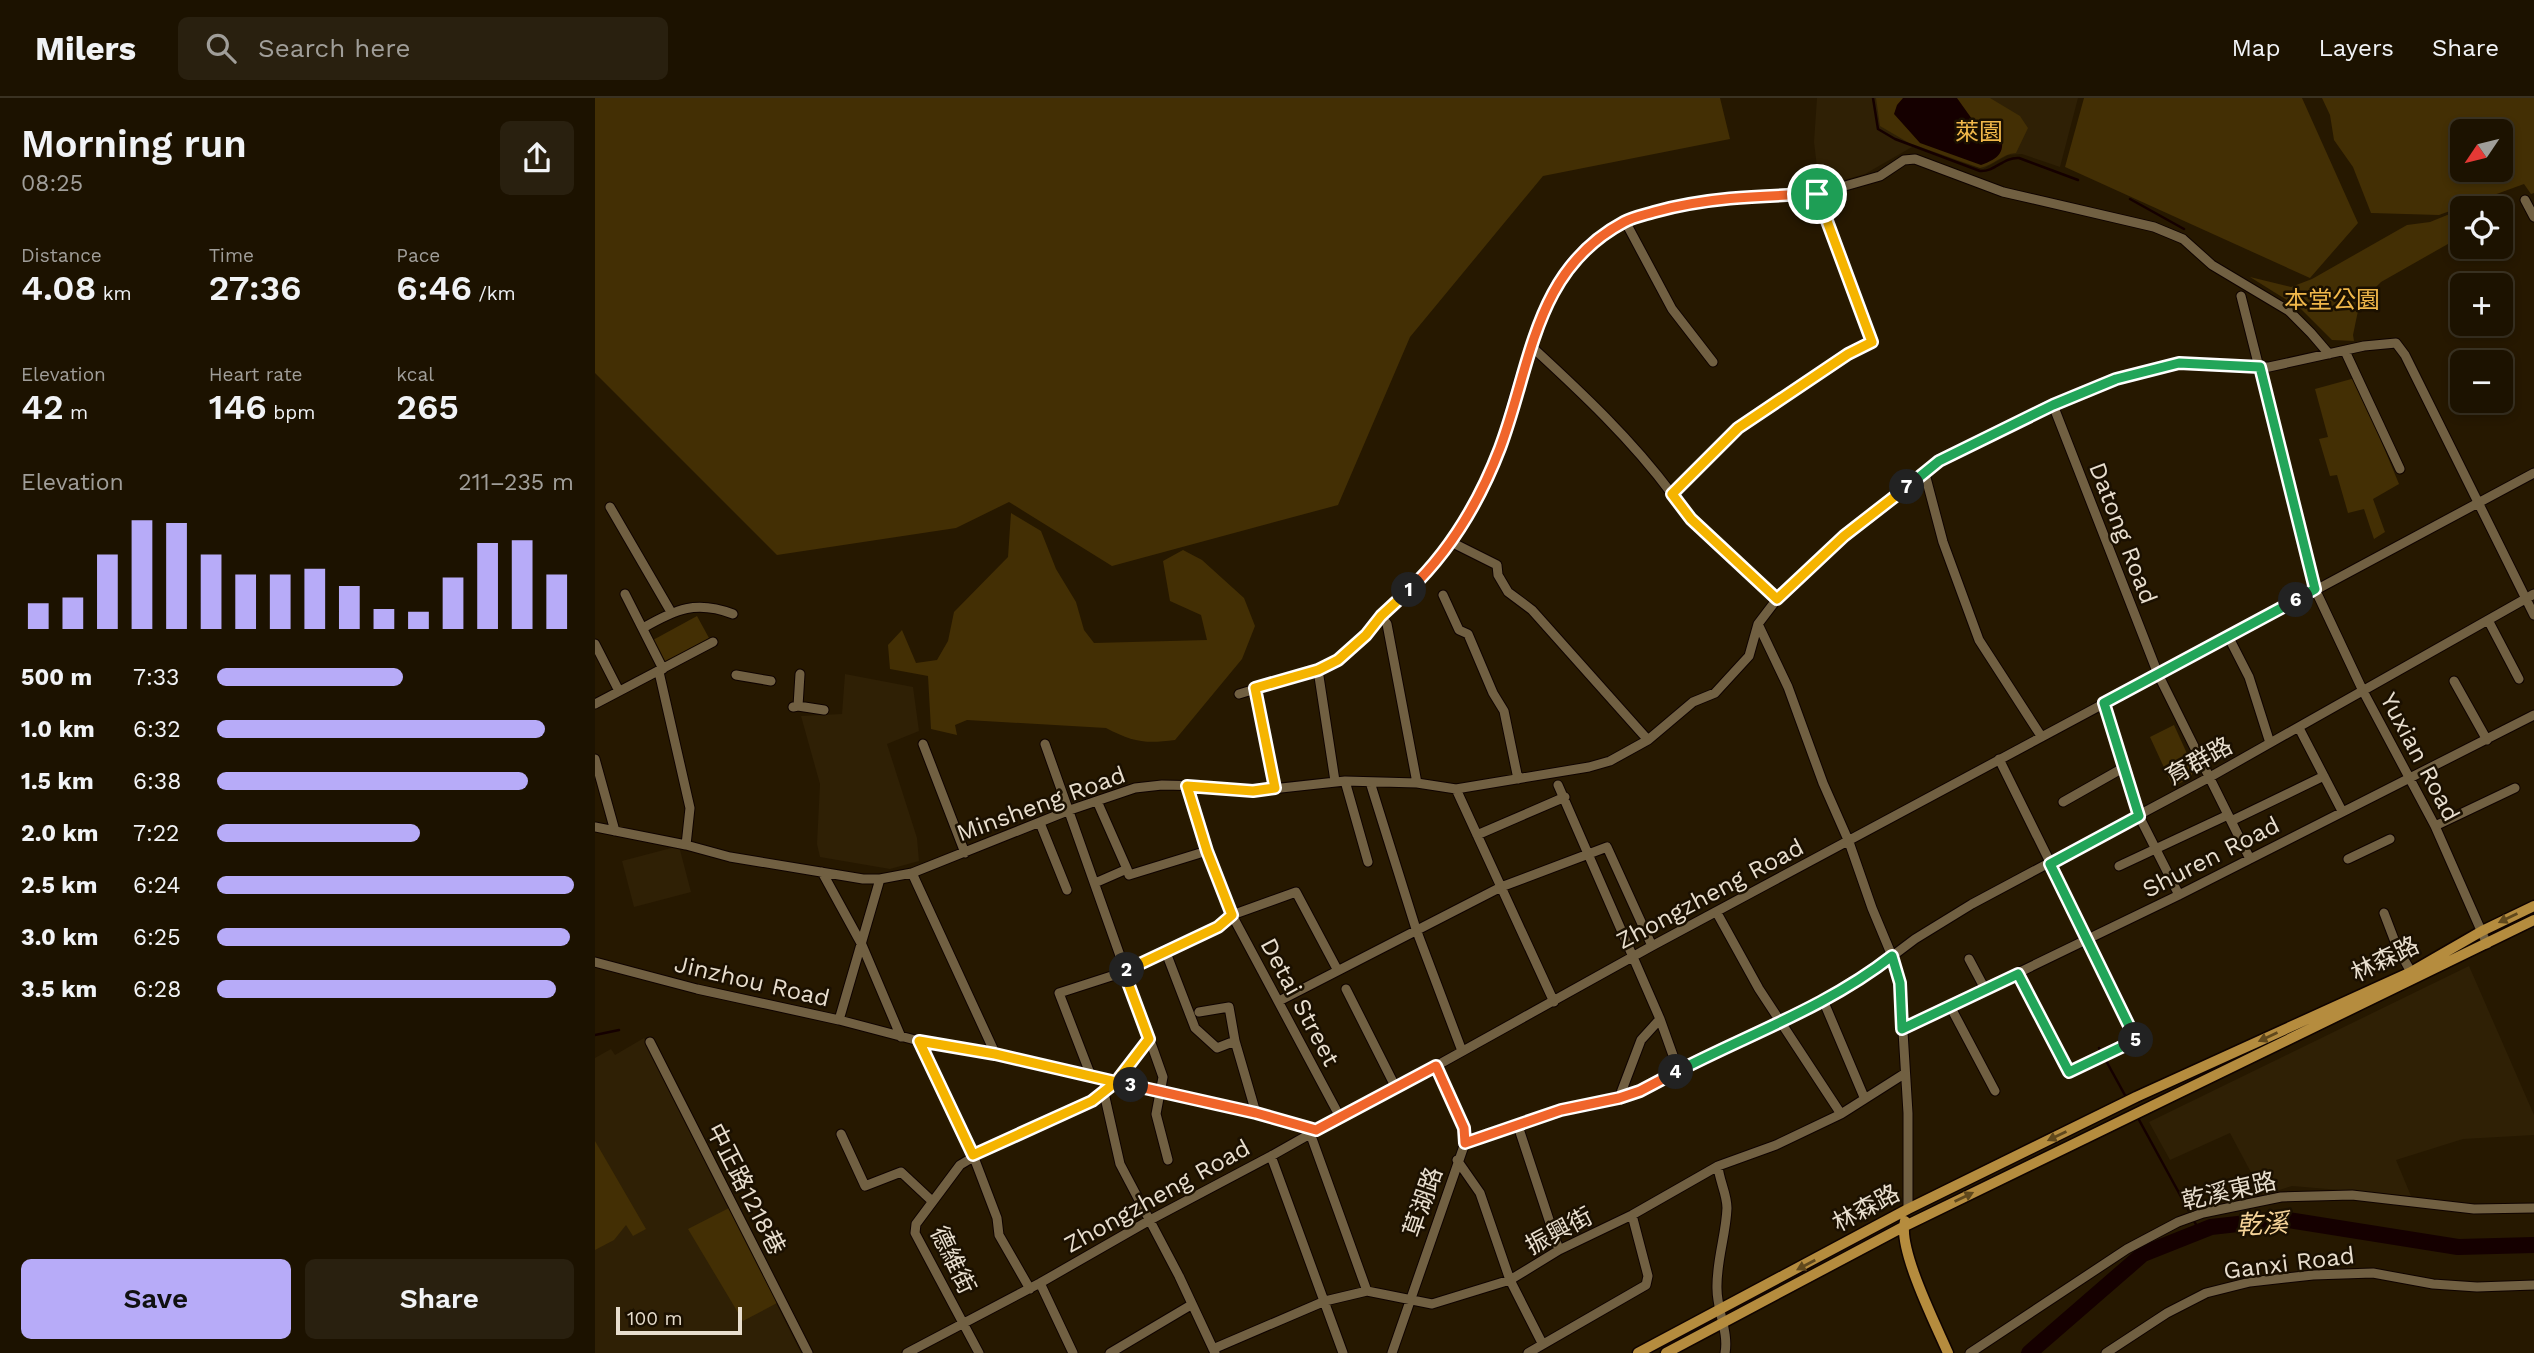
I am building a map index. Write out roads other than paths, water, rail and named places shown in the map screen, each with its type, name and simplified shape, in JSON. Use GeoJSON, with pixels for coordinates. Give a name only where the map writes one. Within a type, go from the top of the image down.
{"type":"FeatureCollection","features":[{"type":"Feature","properties":{"kind":"main road","name":"林森路"},"geometry":{"type":"LineString","coordinates":[[1673,1351],[1720,1318],[1909,1209],[2136,1097],[2411,972],[2482,931],[2534,906]]}},
{"type":"Feature","properties":{"kind":"main road","name":"林森路"},"geometry":{"type":"LineString","coordinates":[[1638,1353],[1720,1318],[2534,920]]}},
{"type":"Feature","properties":{"kind":"main road"},"geometry":{"type":"LineString","coordinates":[[1909,1209],[1903,1227],[1915,1276],[1948,1353]]}},
{"type":"Feature","properties":{"kind":"street"},"geometry":{"type":"LineString","coordinates":[[1239,694],[1318,670],[1338,660],[1430,570],[1480,493],[1499,449],[1521,374],[1555,286],[1570,264],[1590,244],[1625,221],[1703,200],[1817,194],[1880,176],[1904,160],[1915,159],[2003,192],[2162,229],[2183,239],[2212,265],[2289,311],[2329,354]]}},
{"type":"Feature","properties":{"kind":"street"},"geometry":{"type":"LineString","coordinates":[[1672,494],[1738,428],[1848,354],[1872,342],[1817,194]]}},
{"type":"Feature","properties":{"kind":"street"},"geometry":{"type":"LineString","coordinates":[[2525,200],[2534,217]]}},
{"type":"Feature","properties":{"kind":"street"},"geometry":{"type":"LineString","coordinates":[[1625,221],[1672,309],[1713,362]]}},
{"type":"Feature","properties":{"kind":"street","name":"Yuxian Road"},"geometry":{"type":"LineString","coordinates":[[2241,296],[2315,589],[2363,691],[2435,827],[2487,944]]}},
{"type":"Feature","properties":{"kind":"street","name":"Minsheng Road"},"geometry":{"type":"LineString","coordinates":[[595,827],[686,845],[730,857],[880,880],[912,873],[1070,810],[1135,788],[1162,785],[1253,791],[1340,781],[1417,783],[1456,789],[1589,767],[1609,761],[1649,740],[1693,702],[1715,693],[1749,656],[1758,624],[1777,599],[1844,536],[1939,461],[2053,405],[2116,379],[2179,363],[2260,367],[2396,344],[2405,355],[2478,503]]}},
{"type":"Feature","properties":{"kind":"street"},"geometry":{"type":"LineString","coordinates":[[1532,347],[1644,456],[1691,519],[1777,599]]}},
{"type":"Feature","properties":{"kind":"street"},"geometry":{"type":"LineString","coordinates":[[2346,351],[2400,469]]}},
{"type":"Feature","properties":{"kind":"street","name":"Datong Road"},"geometry":{"type":"LineString","coordinates":[[2053,405],[2158,674],[2250,859]]}},
{"type":"Feature","properties":{"kind":"street","name":"Zhongzheng Road"},"geometry":{"type":"LineString","coordinates":[[907,1353],[1030,1289],[1150,1220],[1554,1002],[1652,946],[2534,473]]}},
{"type":"Feature","properties":{"kind":"street"},"geometry":{"type":"LineString","coordinates":[[1925,474],[1943,542],[1979,640],[2041,736]]}},
{"type":"Feature","properties":{"kind":"street"},"geometry":{"type":"LineString","coordinates":[[2478,503],[2530,596],[2534,615]]}},
{"type":"Feature","properties":{"kind":"street"},"geometry":{"type":"LineString","coordinates":[[610,507],[671,612]]}},
{"type":"Feature","properties":{"kind":"street"},"geometry":{"type":"LineString","coordinates":[[1451,541],[1497,565],[1498,575],[1508,592],[1532,610],[1649,740]]}},
{"type":"Feature","properties":{"kind":"street"},"geometry":{"type":"LineString","coordinates":[[625,594],[661,670],[689,808],[686,845]]}},
{"type":"Feature","properties":{"kind":"street"},"geometry":{"type":"LineString","coordinates":[[1443,595],[1459,630],[1468,634],[1493,693],[1504,711],[1518,779]]}},
{"type":"Feature","properties":{"kind":"street","name":"育群路"},"geometry":{"type":"LineString","coordinates":[[1465,1143],[1561,1110],[1640,1091],[1781,1023],[1866,976],[1972,904],[2299,728],[2530,596]]}},
{"type":"Feature","properties":{"kind":"street"},"geometry":{"type":"LineString","coordinates":[[643,628],[671,612],[696,606],[715,607],[733,614]]}},
{"type":"Feature","properties":{"kind":"street"},"geometry":{"type":"LineString","coordinates":[[1381,616],[1387,624],[1417,783]]}},
{"type":"Feature","properties":{"kind":"street"},"geometry":{"type":"LineString","coordinates":[[2489,620],[2519,679]]}},
{"type":"Feature","properties":{"kind":"street"},"geometry":{"type":"LineString","coordinates":[[1758,624],[1789,687],[1900,983],[1908,1125],[1909,1209]]}},
{"type":"Feature","properties":{"kind":"street"},"geometry":{"type":"LineString","coordinates":[[2228,636],[2249,677],[2270,743]]}},
{"type":"Feature","properties":{"kind":"street"},"geometry":{"type":"LineString","coordinates":[[595,704],[713,642]]}},
{"type":"Feature","properties":{"kind":"street"},"geometry":{"type":"LineString","coordinates":[[595,645],[619,691]]}},
{"type":"Feature","properties":{"kind":"street"},"geometry":{"type":"LineString","coordinates":[[1318,670],[1340,781],[1368,862]]}},
{"type":"Feature","properties":{"kind":"street"},"geometry":{"type":"LineString","coordinates":[[800,674],[795,706],[824,710]]}},
{"type":"Feature","properties":{"kind":"street"},"geometry":{"type":"LineString","coordinates":[[736,675],[771,681]]}},
{"type":"Feature","properties":{"kind":"street"},"geometry":{"type":"LineString","coordinates":[[2454,681],[2487,740]]}},
{"type":"Feature","properties":{"kind":"street"},"geometry":{"type":"LineString","coordinates":[[1255,688],[1275,788]]}},
{"type":"Feature","properties":{"kind":"street"},"geometry":{"type":"LineString","coordinates":[[2104,703],[2139,816],[2179,895]]}},
{"type":"Feature","properties":{"kind":"street","name":"Shuren Road"},"geometry":{"type":"LineString","coordinates":[[1902,1029],[2179,895],[2534,715]]}},
{"type":"Feature","properties":{"kind":"street"},"geometry":{"type":"LineString","coordinates":[[2299,728],[2342,811]]}},
{"type":"Feature","properties":{"kind":"street"},"geometry":{"type":"LineString","coordinates":[[923,744],[965,853]]}},
{"type":"Feature","properties":{"kind":"street"},"geometry":{"type":"LineString","coordinates":[[1045,744],[1163,1077],[1156,1114],[1168,1160]]}},
{"type":"Feature","properties":{"kind":"street"},"geometry":{"type":"LineString","coordinates":[[595,759],[615,831]]}},
{"type":"Feature","properties":{"kind":"street"},"geometry":{"type":"LineString","coordinates":[[1999,759],[2137,1040],[2069,1072],[2018,974]]}},
{"type":"Feature","properties":{"kind":"street"},"geometry":{"type":"LineString","coordinates":[[2063,802],[2123,768]]}},
{"type":"Feature","properties":{"kind":"street"},"geometry":{"type":"LineString","coordinates":[[2119,866],[2324,776]]}},
{"type":"Feature","properties":{"kind":"street"},"geometry":{"type":"LineString","coordinates":[[1370,782],[1416,929],[1462,1051]]}},
{"type":"Feature","properties":{"kind":"street"},"geometry":{"type":"LineString","coordinates":[[1558,785],[1660,1019],[1675,1061],[1681,1069]]}},
{"type":"Feature","properties":{"kind":"street","name":"Detai Street"},"geometry":{"type":"LineString","coordinates":[[1187,786],[1207,851],[1232,915],[1340,1117]]}},
{"type":"Feature","properties":{"kind":"street"},"geometry":{"type":"LineString","coordinates":[[2435,827],[2515,788]]}},
{"type":"Feature","properties":{"kind":"street"},"geometry":{"type":"LineString","coordinates":[[1456,789],[1554,1002]]}},
{"type":"Feature","properties":{"kind":"street"},"geometry":{"type":"LineString","coordinates":[[1477,835],[1565,797]]}},
{"type":"Feature","properties":{"kind":"street"},"geometry":{"type":"LineString","coordinates":[[1097,801],[1129,875],[1207,851]]}},
{"type":"Feature","properties":{"kind":"street"},"geometry":{"type":"LineString","coordinates":[[1040,822],[1067,890]]}},
{"type":"Feature","properties":{"kind":"street"},"geometry":{"type":"LineString","coordinates":[[2348,859],[2390,839]]}},
{"type":"Feature","properties":{"kind":"street"},"geometry":{"type":"LineString","coordinates":[[1279,1001],[1501,887],[1607,847],[1652,946]]}},
{"type":"Feature","properties":{"kind":"street"},"geometry":{"type":"LineString","coordinates":[[1095,883],[1127,869]]}},
{"type":"Feature","properties":{"kind":"street"},"geometry":{"type":"LineString","coordinates":[[822,872],[862,945],[901,1037]]}},
{"type":"Feature","properties":{"kind":"street"},"geometry":{"type":"LineString","coordinates":[[912,873],[995,1054]]}},
{"type":"Feature","properties":{"kind":"street"},"geometry":{"type":"LineString","coordinates":[[839,1020],[880,880]]}},
{"type":"Feature","properties":{"kind":"street"},"geometry":{"type":"LineString","coordinates":[[1091,1076],[1059,993],[1124,972],[1165,950],[1218,927],[1232,915],[1296,891],[1337,969]]}},
{"type":"Feature","properties":{"kind":"street"},"geometry":{"type":"LineString","coordinates":[[1717,913],[1781,1023],[1841,1114]]}},
{"type":"Feature","properties":{"kind":"street"},"geometry":{"type":"LineString","coordinates":[[2384,913],[2397,947],[2411,972]]}},
{"type":"Feature","properties":{"kind":"street"},"geometry":{"type":"LineString","coordinates":[[1165,950],[1195,1028],[1217,1048],[1234,1041]]}},
{"type":"Feature","properties":{"kind":"street"},"geometry":{"type":"LineString","coordinates":[[1969,959],[1985,989]]}},
{"type":"Feature","properties":{"kind":"street","name":"Jinzhou Road"},"geometry":{"type":"LineString","coordinates":[[595,962],[901,1037],[995,1054],[1256,1113],[1313,1132]]}},
{"type":"Feature","properties":{"kind":"street"},"geometry":{"type":"LineString","coordinates":[[1346,989],[1395,1086]]}},
{"type":"Feature","properties":{"kind":"street"},"geometry":{"type":"LineString","coordinates":[[1823,1000],[1864,1097]]}},
{"type":"Feature","properties":{"kind":"street"},"geometry":{"type":"LineString","coordinates":[[1950,1006],[1995,1091]]}},
{"type":"Feature","properties":{"kind":"street"},"geometry":{"type":"LineString","coordinates":[[1199,1012],[1229,1007],[1234,1041],[1256,1113]]}},
{"type":"Feature","properties":{"kind":"street"},"geometry":{"type":"LineString","coordinates":[[1619,1098],[1641,1040],[1660,1019]]}},
{"type":"Feature","properties":{"kind":"street","name":"德維街"},"geometry":{"type":"LineString","coordinates":[[963,1324],[915,1233],[916,1224],[960,1165],[973,1155],[1081,1108],[1104,1093],[1116,1082],[1149,1039]]}},
{"type":"Feature","properties":{"kind":"street"},"geometry":{"type":"LineString","coordinates":[[919,1041],[973,1155],[997,1218],[999,1235],[1030,1289]]}},
{"type":"Feature","properties":{"kind":"street","name":"中正路1218巷"},"geometry":{"type":"LineString","coordinates":[[650,1042],[808,1353]]}},
{"type":"Feature","properties":{"kind":"street","name":"草湖路"},"geometry":{"type":"LineString","coordinates":[[1392,1353],[1465,1143],[1464,1128],[1436,1066]]}},
{"type":"Feature","properties":{"kind":"street","name":"振興街"},"geometry":{"type":"LineString","coordinates":[[1214,1351],[1325,1301],[1367,1291],[1432,1304],[1510,1280],[1559,1250],[1632,1215],[1718,1166],[1776,1145],[1841,1114],[1904,1074]]}},
{"type":"Feature","properties":{"kind":"street"},"geometry":{"type":"LineString","coordinates":[[1104,1093],[1120,1164],[1214,1351]]}},
{"type":"Feature","properties":{"kind":"street"},"geometry":{"type":"LineString","coordinates":[[1518,1126],[1559,1250]]}},
{"type":"Feature","properties":{"kind":"street"},"geometry":{"type":"LineString","coordinates":[[1313,1132],[1367,1291]]}},
{"type":"Feature","properties":{"kind":"street"},"geometry":{"type":"LineString","coordinates":[[841,1134],[865,1186],[901,1171],[932,1201]]}},
{"type":"Feature","properties":{"kind":"street"},"geometry":{"type":"LineString","coordinates":[[1271,1156],[1343,1353]]}},
{"type":"Feature","properties":{"kind":"street"},"geometry":{"type":"LineString","coordinates":[[1457,1160],[1480,1193],[1510,1280],[1542,1343]]}},
{"type":"Feature","properties":{"kind":"street"},"geometry":{"type":"LineString","coordinates":[[1718,1166],[1727,1206],[1717,1286],[1720,1318],[1726,1342],[1725,1353]]}},
{"type":"Feature","properties":{"kind":"street","name":"乾溪東路"},"geometry":{"type":"LineString","coordinates":[[1970,1353],[2127,1249],[2178,1222],[2203,1213],[2281,1197],[2353,1195],[2474,1209],[2534,1208]]}},
{"type":"Feature","properties":{"kind":"street"},"geometry":{"type":"LineString","coordinates":[[1529,1353],[1542,1343],[1646,1285],[1648,1276],[1632,1215]]}},
{"type":"Feature","properties":{"kind":"street","name":"Ganxi Road"},"geometry":{"type":"LineString","coordinates":[[2106,1353],[2167,1313],[2206,1293],[2250,1282],[2313,1275],[2373,1273],[2433,1284],[2477,1287],[2534,1285]]}},
{"type":"Feature","properties":{"kind":"street"},"geometry":{"type":"LineString","coordinates":[[1040,1283],[1073,1353]]}},
{"type":"Feature","properties":{"kind":"street"},"geometry":{"type":"LineString","coordinates":[[1110,1353],[1191,1305]]}},
{"type":"Feature","properties":{"kind":"street"},"geometry":{"type":"LineString","coordinates":[[963,1324],[979,1353]]}},
{"type":"Feature","properties":{"kind":"waterway"},"geometry":{"type":"LineString","coordinates":[[1873,98],[1878,129],[1895,139],[1980,171],[2019,158],[2078,180]]}},
{"type":"Feature","properties":{"kind":"waterway"},"geometry":{"type":"LineString","coordinates":[[2130,199],[2184,229]]}},
{"type":"Feature","properties":{"kind":"waterway"},"geometry":{"type":"LineString","coordinates":[[595,1035],[619,1030]]}},
{"type":"Feature","properties":{"kind":"waterway"},"geometry":{"type":"LineString","coordinates":[[2099,1048],[2126,1097]]}},
{"type":"Feature","properties":{"kind":"waterway"},"geometry":{"type":"LineString","coordinates":[[2138,1118],[2190,1213]]}},
{"type":"Feature","properties":{"kind":"waterway"},"geometry":{"type":"LineString","coordinates":[[2193,1219],[2200,1232]]}},
{"type":"Feature","properties":{"kind":"waterway","name":"乾溪"},"geometry":{"type":"LineString","coordinates":[[2029,1353],[2143,1254],[2211,1227],[2282,1219],[2458,1247],[2534,1245]]}},
{"type":"Feature","properties":{"kind":"park label","name":"萊園"},"geometry":{"type":"Point","coordinates":[1979,132]}},
{"type":"Feature","properties":{"kind":"park label","name":"本堂公園"},"geometry":{"type":"Point","coordinates":[2332,300]}}]}
